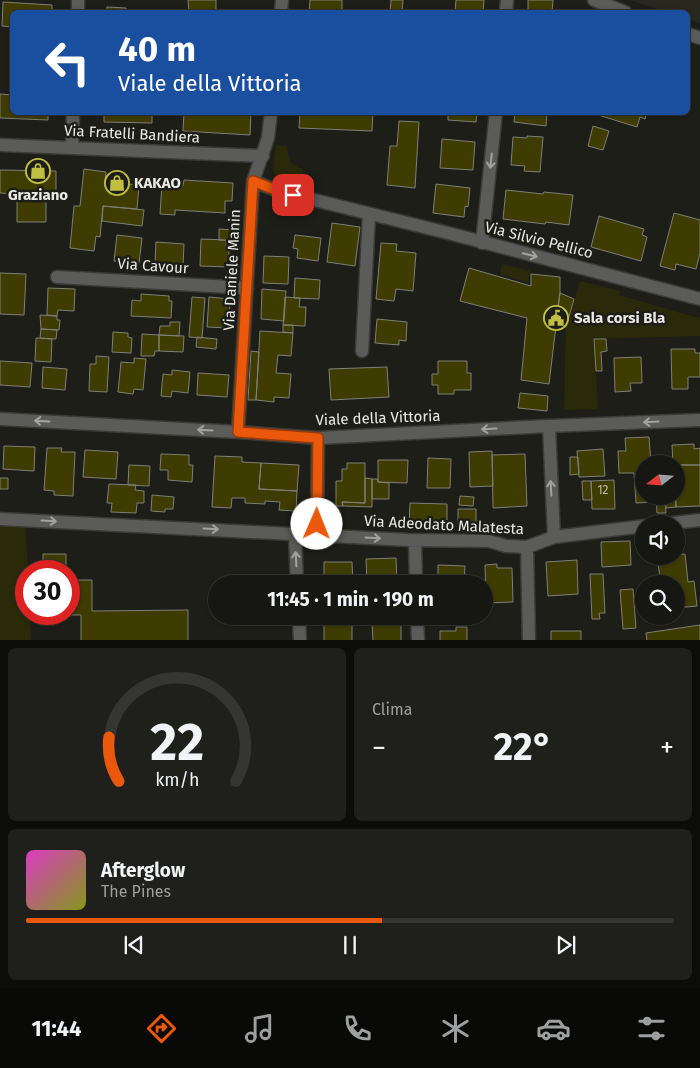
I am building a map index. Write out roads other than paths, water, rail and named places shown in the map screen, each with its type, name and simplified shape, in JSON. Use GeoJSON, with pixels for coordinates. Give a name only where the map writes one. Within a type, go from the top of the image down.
{"type":"FeatureCollection","features":[{"type":"Feature","properties":{"kind":"street"},"geometry":{"type":"LineString","coordinates":[[594,0],[620,10]]}},
{"type":"Feature","properties":{"kind":"street"},"geometry":{"type":"LineString","coordinates":[[72,147],[73,115]]}},
{"type":"Feature","properties":{"kind":"street","name":"Via Daniele Manin"},"geometry":{"type":"LineString","coordinates":[[238,432],[253,181],[268,138],[271,115]]}},
{"type":"Feature","properties":{"kind":"street"},"geometry":{"type":"LineString","coordinates":[[482,243],[496,115]]}},
{"type":"Feature","properties":{"kind":"street","name":"Via Fratelli Bandiera"},"geometry":{"type":"LineString","coordinates":[[0,145],[262,156]]}},
{"type":"Feature","properties":{"kind":"street","name":"Via Silvio Pellico"},"geometry":{"type":"LineString","coordinates":[[253,181],[278,191],[700,299]]}},
{"type":"Feature","properties":{"kind":"street"},"geometry":{"type":"LineString","coordinates":[[362,351],[369,214]]}},
{"type":"Feature","properties":{"kind":"street","name":"Via Cavour"},"geometry":{"type":"LineString","coordinates":[[57,276],[247,288]]}},
{"type":"Feature","properties":{"kind":"street","name":"Viale della Vittoria"},"geometry":{"type":"LineString","coordinates":[[0,419],[318,438],[700,420]]}},
{"type":"Feature","properties":{"kind":"street"},"geometry":{"type":"LineString","coordinates":[[549,426],[554,537]]}},
{"type":"Feature","properties":{"kind":"street"},"geometry":{"type":"LineString","coordinates":[[317,535],[318,438]]}},
{"type":"Feature","properties":{"kind":"street","name":"Via Adeodato Malatesta"},"geometry":{"type":"LineString","coordinates":[[0,519],[415,540],[489,541],[506,546],[526,547],[554,537],[635,527]]}},
{"type":"Feature","properties":{"kind":"street"},"geometry":{"type":"LineString","coordinates":[[685,522],[700,520]]}},
{"type":"Feature","properties":{"kind":"street"},"geometry":{"type":"LineString","coordinates":[[295,534],[297,575]]}},
{"type":"Feature","properties":{"kind":"street"},"geometry":{"type":"LineString","coordinates":[[415,540],[416,575]]}},
{"type":"Feature","properties":{"kind":"street"},"geometry":{"type":"LineString","coordinates":[[526,547],[529,640]]}},
{"type":"Feature","properties":{"kind":"street"},"geometry":{"type":"LineString","coordinates":[[299,625],[300,640]]}},
{"type":"Feature","properties":{"kind":"street"},"geometry":{"type":"LineString","coordinates":[[417,625],[418,640]]}},
{"type":"Feature","properties":{"kind":"place","name":"Graziano"},"geometry":{"type":"Point","coordinates":[38,171]}},
{"type":"Feature","properties":{"kind":"place","name":"KAKAO"},"geometry":{"type":"Point","coordinates":[117,183]}},
{"type":"Feature","properties":{"kind":"place","name":"Sala corsi Bla"},"geometry":{"type":"Point","coordinates":[556,318]}}]}
